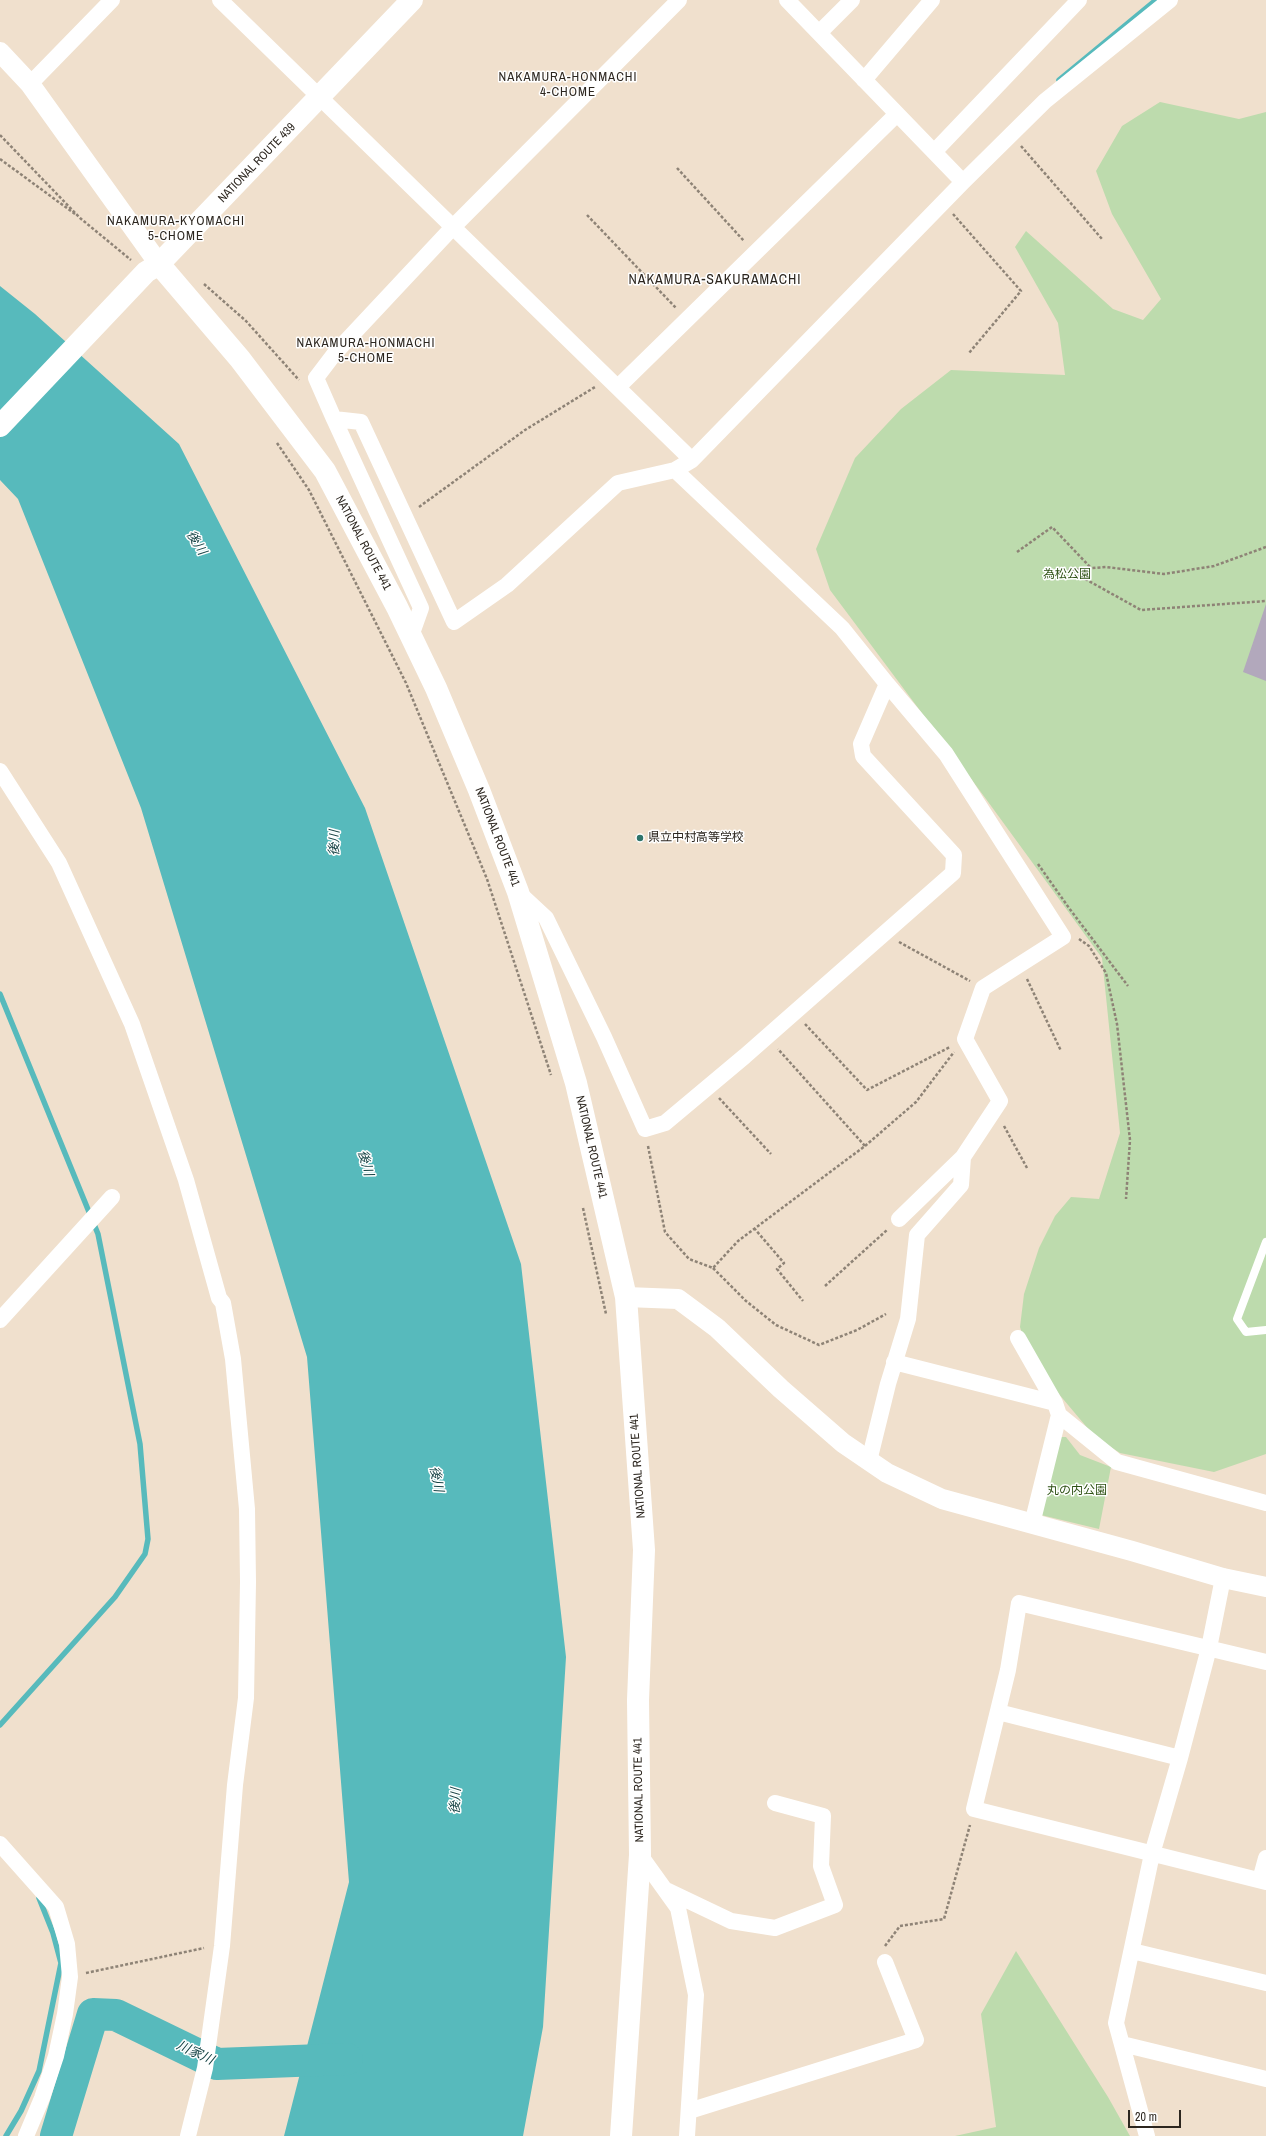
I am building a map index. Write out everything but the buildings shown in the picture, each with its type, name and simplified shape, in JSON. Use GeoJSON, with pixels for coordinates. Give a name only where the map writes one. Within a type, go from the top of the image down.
{"type":"FeatureCollection","features":[{"type":"Feature","properties":{"kind":"highway","name":"NATIONAL ROUTE 439"},"geometry":{"type":"LineString","coordinates":[[0,426],[152,268],[321,97],[412,0]]}},
{"type":"Feature","properties":{"kind":"highway","name":"NATIONAL ROUTE 441"},"geometry":{"type":"LineString","coordinates":[[152,268],[240,359],[325,472],[411,636],[436,688],[476,782],[518,892],[576,1083],[626,1296],[644,1550],[638,1700],[640,1856],[621,2136]]}},
{"type":"Feature","properties":{"kind":"street"},"geometry":{"type":"LineString","coordinates":[[30,84],[112,0]]}},
{"type":"Feature","properties":{"kind":"street"},"geometry":{"type":"LineString","coordinates":[[220,0],[692,460]]}},
{"type":"Feature","properties":{"kind":"street"},"geometry":{"type":"LineString","coordinates":[[411,636],[421,608],[316,378],[335,353],[454,227],[679,0]]}},
{"type":"Feature","properties":{"kind":"street"},"geometry":{"type":"LineString","coordinates":[[787,0],[963,182]]}},
{"type":"Feature","properties":{"kind":"street"},"geometry":{"type":"LineString","coordinates":[[819,33],[852,0]]}},
{"type":"Feature","properties":{"kind":"street"},"geometry":{"type":"LineString","coordinates":[[864,80],[932,0]]}},
{"type":"Feature","properties":{"kind":"street"},"geometry":{"type":"LineString","coordinates":[[934,152],[1078,0]]}},
{"type":"Feature","properties":{"kind":"street"},"geometry":{"type":"LineString","coordinates":[[334,419],[362,422],[454,622],[507,585],[618,483],[675,470],[692,460],[943,202],[1045,101],[1170,0]]}},
{"type":"Feature","properties":{"kind":"street"},"geometry":{"type":"LineString","coordinates":[[0,52],[30,84],[152,268]]}},
{"type":"Feature","properties":{"kind":"street"},"geometry":{"type":"LineString","coordinates":[[613,383],[687,320],[897,114]]}},
{"type":"Feature","properties":{"kind":"street"},"geometry":{"type":"LineString","coordinates":[[675,470],[842,628],[946,754],[1063,937],[982,988],[965,1039],[1000,1101],[963,1157],[899,1219]]}},
{"type":"Feature","properties":{"kind":"street"},"geometry":{"type":"LineString","coordinates":[[518,892],[546,918],[604,1037],[645,1129],[664,1122],[767,1037],[954,873],[954,855],[863,756],[861,744],[887,684]]}},
{"type":"Feature","properties":{"kind":"street"},"geometry":{"type":"LineString","coordinates":[[0,771],[59,863],[132,1024],[186,1180],[219,1298],[223,1303],[233,1359],[247,1509],[248,1582],[246,1698],[235,1785],[222,1946],[205,2068],[188,2136]]}},
{"type":"Feature","properties":{"kind":"street"},"geometry":{"type":"LineString","coordinates":[[869,1460],[894,1362],[908,1319],[917,1235],[961,1185],[963,1157]]}},
{"type":"Feature","properties":{"kind":"street"},"geometry":{"type":"LineString","coordinates":[[0,1320],[112,1197]]}},
{"type":"Feature","properties":{"kind":"street"},"geometry":{"type":"LineString","coordinates":[[626,1296],[678,1299],[717,1328],[781,1389],[843,1443],[887,1473],[942,1499],[1223,1578],[1266,1587]]}},
{"type":"Feature","properties":{"kind":"street"},"geometry":{"type":"LineString","coordinates":[[1018,1338],[1057,1409],[1117,1462],[1266,1503]]}},
{"type":"Feature","properties":{"kind":"street"},"geometry":{"type":"LineString","coordinates":[[894,1362],[1057,1409]]}},
{"type":"Feature","properties":{"kind":"street"},"geometry":{"type":"LineString","coordinates":[[1032,1524],[1057,1409]]}},
{"type":"Feature","properties":{"kind":"street"},"geometry":{"type":"LineString","coordinates":[[1147,2136],[1116,2023],[1152,1854],[1180,1758],[1209,1648],[1223,1578]]}},
{"type":"Feature","properties":{"kind":"street"},"geometry":{"type":"LineString","coordinates":[[1266,1662],[1019,1603],[1008,1670],[974,1809],[1263,1881],[1266,1858]]}},
{"type":"Feature","properties":{"kind":"street"},"geometry":{"type":"LineString","coordinates":[[998,1712],[1180,1758]]}},
{"type":"Feature","properties":{"kind":"street"},"geometry":{"type":"LineString","coordinates":[[666,1890],[731,1921],[775,1928],[835,1905],[821,1866],[824,1816],[775,1803]]}},
{"type":"Feature","properties":{"kind":"street"},"geometry":{"type":"LineString","coordinates":[[0,1844],[56,1907],[67,1944],[70,1977],[65,2014],[56,2056],[42,2098],[26,2136]]}},
{"type":"Feature","properties":{"kind":"street"},"geometry":{"type":"LineString","coordinates":[[640,1856],[678,1908],[696,1995],[687,2136]]}},
{"type":"Feature","properties":{"kind":"street"},"geometry":{"type":"LineString","coordinates":[[1132,1951],[1266,1983]]}},
{"type":"Feature","properties":{"kind":"street"},"geometry":{"type":"LineString","coordinates":[[689,2111],[916,2040],[885,1962]]}},
{"type":"Feature","properties":{"kind":"street"},"geometry":{"type":"LineString","coordinates":[[1122,2044],[1266,2079]]}},
{"type":"Feature","properties":{"kind":"lane"},"geometry":{"type":"LineString","coordinates":[[1266,1242],[1237,1319],[1246,1332],[1266,1330]]}},
{"type":"Feature","properties":{"kind":"path"},"geometry":{"type":"LineString","coordinates":[[1011,134],[1102,240]]}},
{"type":"Feature","properties":{"kind":"path"},"geometry":{"type":"LineString","coordinates":[[0,135],[80,218]]}},
{"type":"Feature","properties":{"kind":"path"},"geometry":{"type":"LineString","coordinates":[[0,159],[80,218],[152,268]]}},
{"type":"Feature","properties":{"kind":"path"},"geometry":{"type":"LineString","coordinates":[[677,168],[755,253]]}},
{"type":"Feature","properties":{"kind":"path"},"geometry":{"type":"LineString","coordinates":[[943,202],[1021,291],[969,353]]}},
{"type":"Feature","properties":{"kind":"path"},"geometry":{"type":"LineString","coordinates":[[588,215],[687,320]]}},
{"type":"Feature","properties":{"kind":"path"},"geometry":{"type":"LineString","coordinates":[[199,280],[246,321],[302,384],[316,378]]}},
{"type":"Feature","properties":{"kind":"path"},"geometry":{"type":"LineString","coordinates":[[405,516],[524,430],[613,383]]}},
{"type":"Feature","properties":{"kind":"path"},"geometry":{"type":"LineString","coordinates":[[274,439],[309,490],[406,683],[487,879],[552,1076]]}},
{"type":"Feature","properties":{"kind":"path"},"geometry":{"type":"LineString","coordinates":[[1017,552],[1052,527],[1091,569]]}},
{"type":"Feature","properties":{"kind":"path"},"geometry":{"type":"LineString","coordinates":[[1266,547],[1214,566],[1164,574],[1106,567],[1069,570],[1141,610],[1266,600]]}},
{"type":"Feature","properties":{"kind":"path"},"geometry":{"type":"LineString","coordinates":[[885,934],[982,988]]}},
{"type":"Feature","properties":{"kind":"path"},"geometry":{"type":"LineString","coordinates":[[1063,937],[1076,938],[1089,946],[1106,973],[1117,1024],[1130,1140],[1126,1199]]}},
{"type":"Feature","properties":{"kind":"path"},"geometry":{"type":"LineString","coordinates":[[1020,964],[1061,1050]]}},
{"type":"Feature","properties":{"kind":"path"},"geometry":{"type":"LineString","coordinates":[[794,1013],[867,1090],[965,1039]]}},
{"type":"Feature","properties":{"kind":"path"},"geometry":{"type":"LineString","coordinates":[[767,1037],[865,1146]]}},
{"type":"Feature","properties":{"kind":"path"},"geometry":{"type":"LineString","coordinates":[[712,1268],[738,1241],[865,1146],[916,1102],[965,1039]]}},
{"type":"Feature","properties":{"kind":"path"},"geometry":{"type":"LineString","coordinates":[[708,1086],[771,1154]]}},
{"type":"Feature","properties":{"kind":"path"},"geometry":{"type":"LineString","coordinates":[[995,1109],[1027,1168]]}},
{"type":"Feature","properties":{"kind":"path"},"geometry":{"type":"LineString","coordinates":[[645,1129],[665,1232],[689,1259],[712,1268],[746,1301],[776,1325],[819,1345],[857,1330],[886,1314]]}},
{"type":"Feature","properties":{"kind":"path"},"geometry":{"type":"LineString","coordinates":[[583,1206],[606,1314]]}},
{"type":"Feature","properties":{"kind":"path"},"geometry":{"type":"LineString","coordinates":[[825,1286],[899,1219]]}},
{"type":"Feature","properties":{"kind":"path"},"geometry":{"type":"LineString","coordinates":[[754,1228],[784,1263],[777,1269],[802,1301]]}},
{"type":"Feature","properties":{"kind":"path"},"geometry":{"type":"LineString","coordinates":[[885,1962],[884,1944],[900,1926],[944,1919],[974,1809]]}},
{"type":"Feature","properties":{"kind":"path"},"geometry":{"type":"LineString","coordinates":[[70,1977],[222,1946]]}},
{"type":"Feature","properties":{"kind":"green space","name":"為松公園"},"geometry":{"type":"Polygon","coordinates":[[[1160,102],[1239,119],[1266,112],[1266,1454],[1214,1472],[1120,1453],[1095,1437],[1058,1393],[1025,1343],[1020,1327],[1024,1294],[1039,1248],[1055,1216],[1071,1197],[1099,1199],[1120,1133],[1102,958],[986,799],[830,590],[816,549],[855,458],[901,409],[951,370],[1065,375],[1058,323],[1015,247],[1026,231],[1113,309],[1143,320],[1161,299],[1112,214],[1096,171],[1122,126],[1160,102]]]}},
{"type":"Feature","properties":{"kind":"green space","name":"丸の内公園"},"geometry":{"type":"Polygon","coordinates":[[[1060,1437],[1066,1437],[1080,1455],[1111,1467],[1099,1529],[1041,1515],[1060,1437]]]}},
{"type":"Feature","properties":{"kind":"green space"},"geometry":{"type":"Polygon","coordinates":[[[1016,1951],[1108,2097],[1130,2136],[955,2136],[996,2127],[981,2014],[1016,1951]]]}},
{"type":"Feature","properties":{"kind":"water","name":"後川"},"geometry":{"type":"Polygon","coordinates":[[[0,286],[35,314],[179,444],[365,808],[521,1264],[566,1657],[543,2027],[523,2136],[284,2136],[349,1882],[307,1357],[141,808],[18,499],[0,480],[0,286]]]}},
{"type":"Feature","properties":{"kind":"waterway"},"geometry":{"type":"LineString","coordinates":[[1059,80],[1156,0]]}},
{"type":"Feature","properties":{"kind":"waterway"},"geometry":{"type":"LineString","coordinates":[[0,994],[98,1234],[140,1444],[148,1539],[145,1554],[115,1597],[0,1725]]}},
{"type":"Feature","properties":{"kind":"waterway"},"geometry":{"type":"LineString","coordinates":[[6,2136],[21,2111],[39,2071],[61,1963],[53,1933],[39,1898]]}},
{"type":"Feature","properties":{"kind":"waterway","name":"川家川"},"geometry":{"type":"LineString","coordinates":[[56,2136],[93,2014],[116,2015],[217,2064],[347,2059]]}},
{"type":"Feature","properties":{"kind":"place","name":"県立中村高等学校"},"geometry":{"type":"Point","coordinates":[640,838]}},
{"type":"Feature","properties":{"kind":"district","name":"NAKAMURA-HONMACHI 4-CHOME"},"geometry":{"type":"Point","coordinates":[568,86]}},
{"type":"Feature","properties":{"kind":"district","name":"NAKAMURA-KYOMACHI 5-CHOME"},"geometry":{"type":"Point","coordinates":[176,230]}},
{"type":"Feature","properties":{"kind":"district","name":"NAKAMURA-SAKURAMACHI"},"geometry":{"type":"Point","coordinates":[715,280]}},
{"type":"Feature","properties":{"kind":"district","name":"NAKAMURA-HONMACHI 5-CHOME"},"geometry":{"type":"Point","coordinates":[366,352]}}]}
